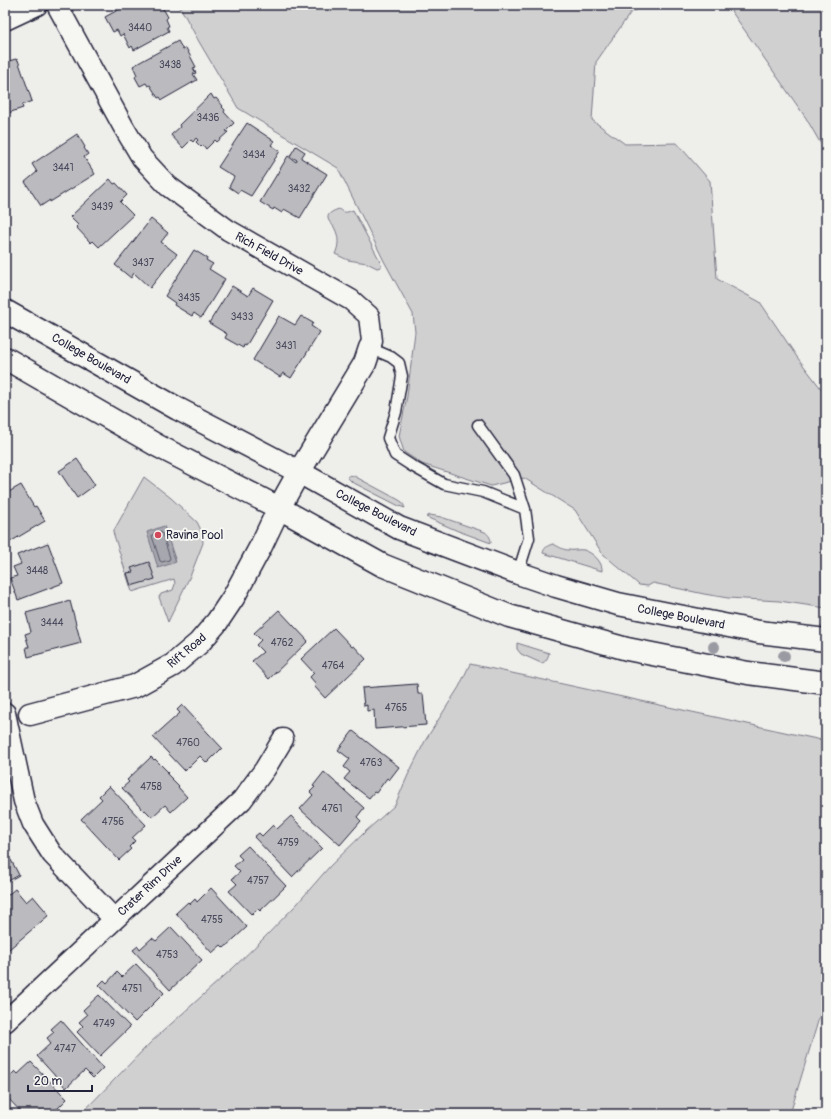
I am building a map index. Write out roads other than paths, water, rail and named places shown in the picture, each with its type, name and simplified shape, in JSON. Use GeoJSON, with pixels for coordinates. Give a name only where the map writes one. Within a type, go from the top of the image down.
{"type":"FeatureCollection","features":[{"type":"Feature","properties":{"kind":"main road","name":"College Boulevard"},"geometry":{"type":"LineString","coordinates":[[5,311],[178,409],[299,472],[400,528],[518,573],[618,604],[759,632],[826,640]]}},
{"type":"Feature","properties":{"kind":"main road","name":"Rich Field Drive"},"geometry":{"type":"LineString","coordinates":[[279,508],[365,363],[370,348]]}},
{"type":"Feature","properties":{"kind":"main road"},"geometry":{"type":"LineString","coordinates":[[5,358],[158,446],[279,508],[382,565],[510,616],[627,649],[748,673],[826,683]]}},
{"type":"Feature","properties":{"kind":"main road","name":"Rift Road"},"geometry":{"type":"LineString","coordinates":[[30,714],[135,686],[173,665],[200,643],[217,622],[233,598],[261,546],[279,508]]}},
{"type":"Feature","properties":{"kind":"street"},"geometry":{"type":"LineString","coordinates":[[5,20],[37,5]]}},
{"type":"Feature","properties":{"kind":"street","name":"Rich Field Drive"},"geometry":{"type":"LineString","coordinates":[[57,5],[122,126],[142,158],[168,186],[228,230],[351,300],[369,316],[372,341],[370,348]]}},
{"type":"Feature","properties":{"kind":"street","name":"Rift Road"},"geometry":{"type":"LineString","coordinates":[[6,717],[30,714]]}},
{"type":"Feature","properties":{"kind":"street"},"geometry":{"type":"LineString","coordinates":[[6,717],[24,801],[33,824],[52,854],[114,919]]}},
{"type":"Feature","properties":{"kind":"street","name":"Crater Rim Drive"},"geometry":{"type":"LineString","coordinates":[[5,1022],[242,800],[265,769],[283,739]]}},
{"type":"Feature","properties":{"kind":"lane"},"geometry":{"type":"LineString","coordinates":[[370,348],[391,357],[399,363],[402,376],[396,412],[388,438],[395,455],[444,484],[483,492],[525,509]]}},
{"type":"Feature","properties":{"kind":"lane"},"geometry":{"type":"LineString","coordinates":[[478,425],[514,475],[525,509],[529,538],[518,573]]}},
{"type":"Feature","properties":{"kind":"water"},"geometry":{"type":"Polygon","coordinates":[[[164,526],[176,562],[158,568],[147,532],[164,526]]]}},
{"type":"Feature","properties":{"kind":"place","name":"Ravina Pool"},"geometry":{"type":"Point","coordinates":[158,535]}}]}
